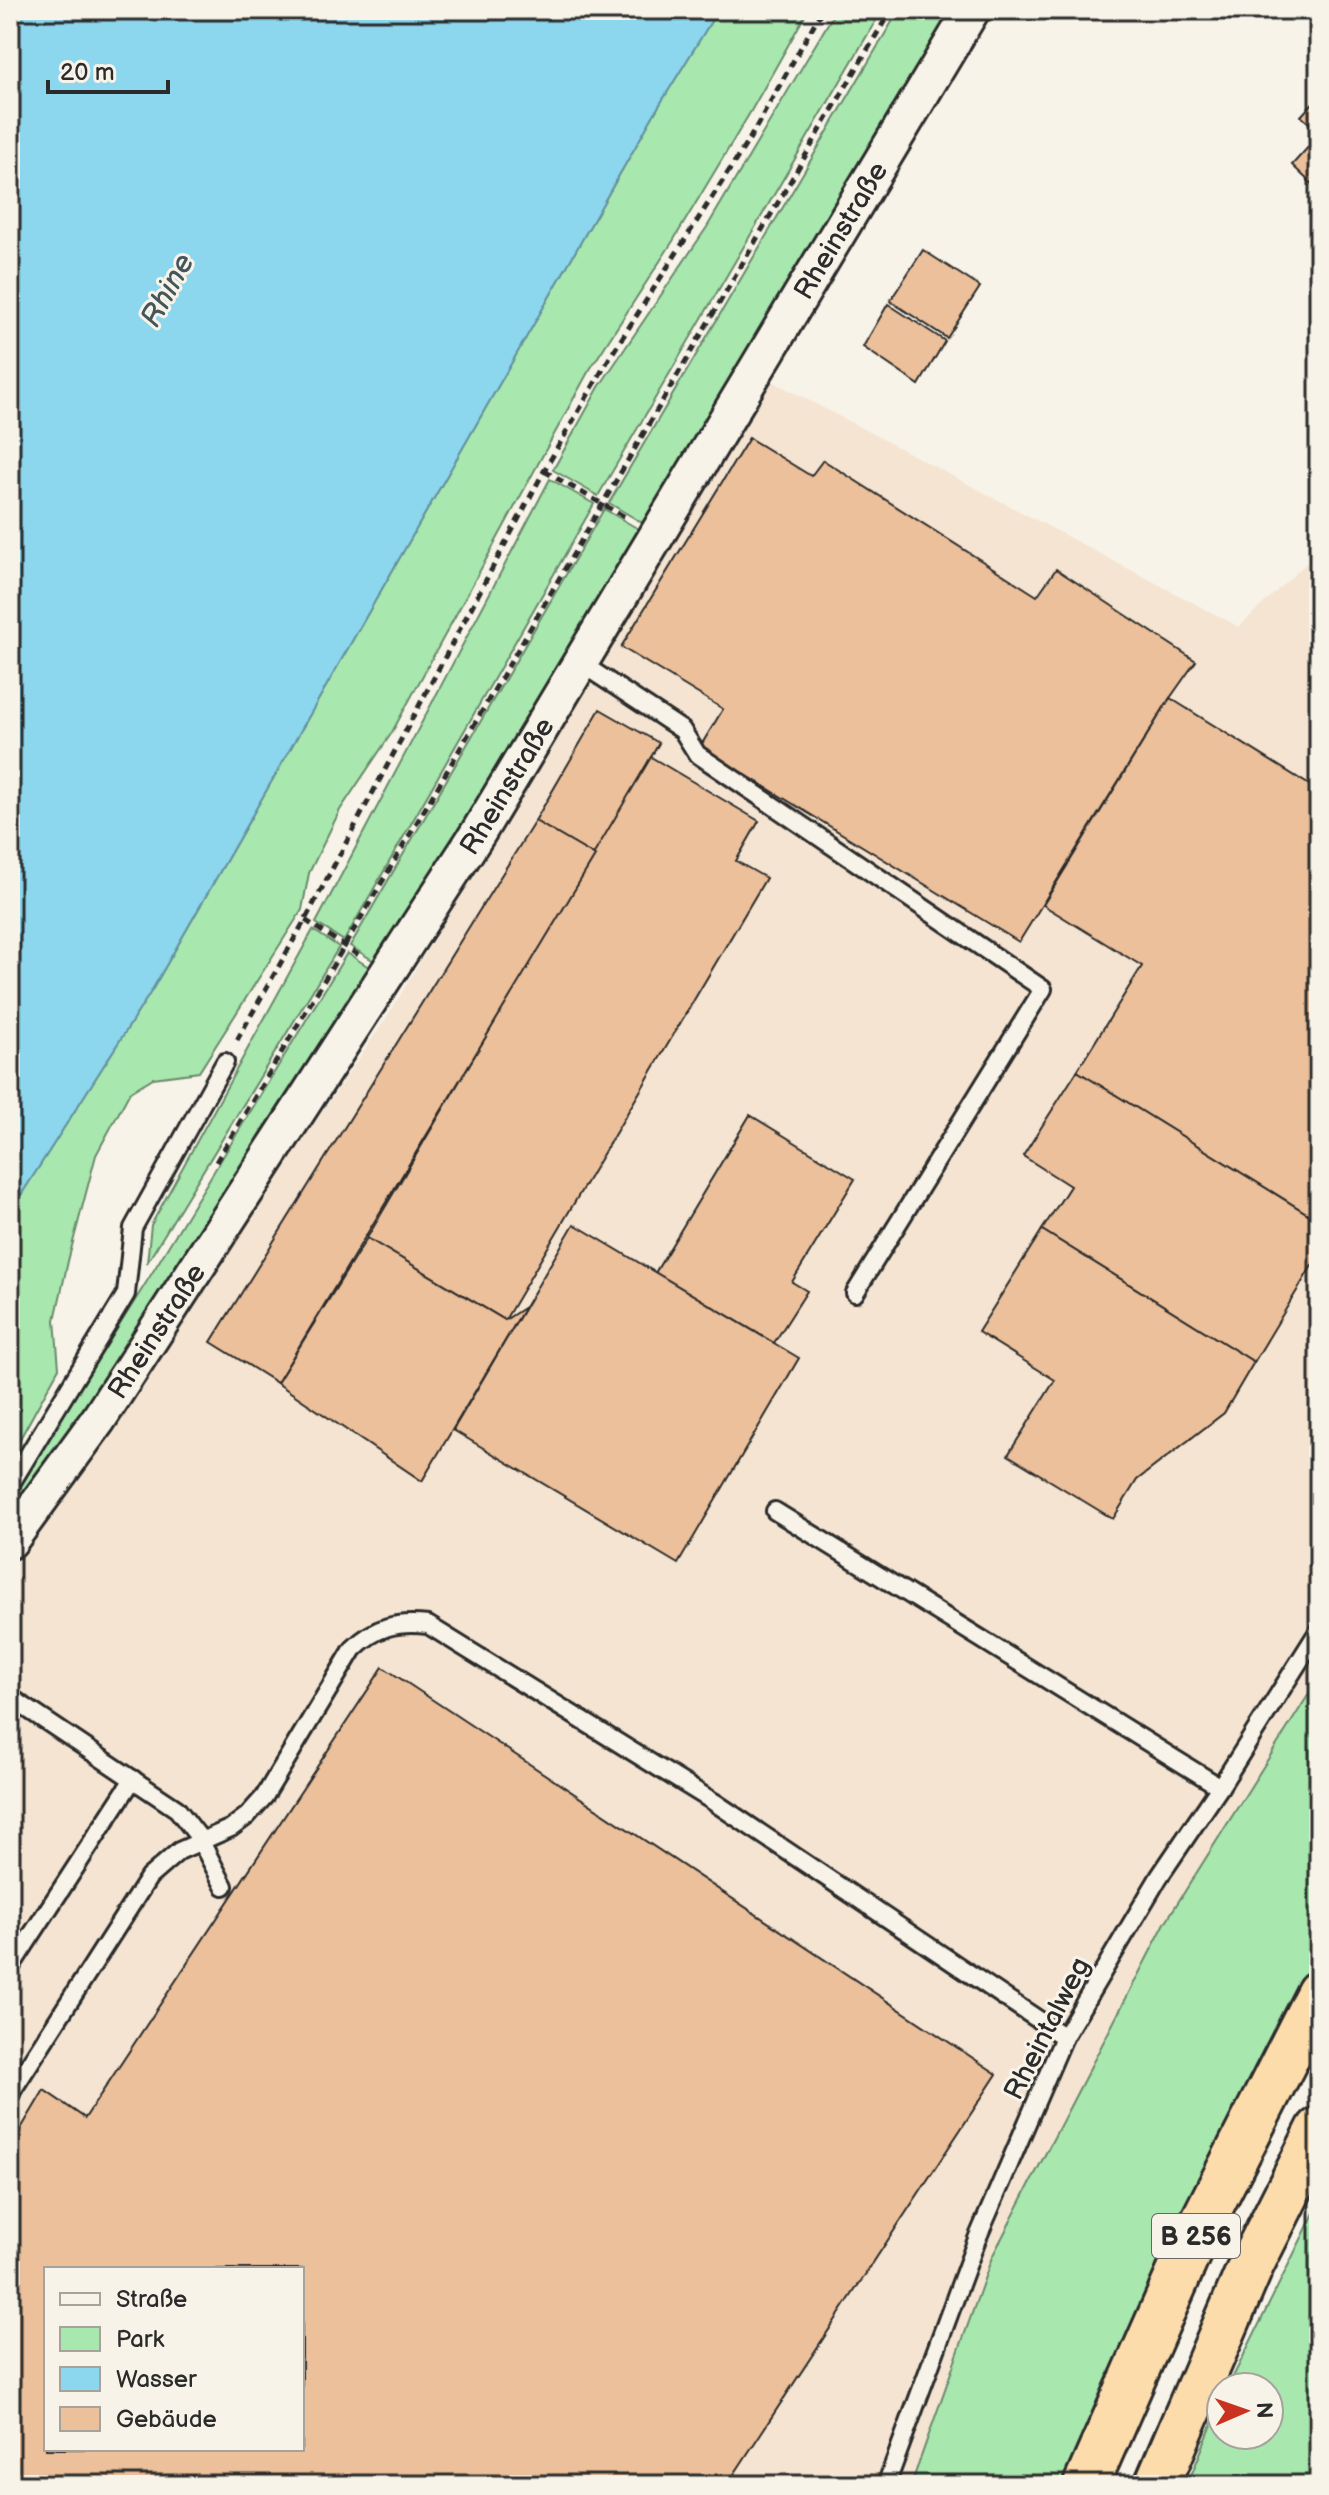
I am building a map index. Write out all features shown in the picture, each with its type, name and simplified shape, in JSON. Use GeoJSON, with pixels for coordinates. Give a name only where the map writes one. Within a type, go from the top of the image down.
{"type":"FeatureCollection","features":[{"type":"Feature","properties":{"kind":"highway","name":"B 256"},"geometry":{"type":"LineString","coordinates":[[1086,2485],[1195,2237],[1319,1993]]}},
{"type":"Feature","properties":{"kind":"highway","name":"B 256"},"geometry":{"type":"LineString","coordinates":[[1157,2485],[1252,2263],[1319,2130]]}},
{"type":"Feature","properties":{"kind":"street","name":"Rheinstraße"},"geometry":{"type":"LineString","coordinates":[[10,1541],[98,1420],[413,936],[582,664],[972,10]]}},
{"type":"Feature","properties":{"kind":"lane"},"geometry":{"type":"LineString","coordinates":[[582,664],[682,730],[697,754],[1043,989],[855,1293]]}},
{"type":"Feature","properties":{"kind":"lane"},"geometry":{"type":"LineString","coordinates":[[10,1485],[126,1294],[133,1228],[225,1062]]}},
{"type":"Feature","properties":{"kind":"lane"},"geometry":{"type":"LineString","coordinates":[[775,1511],[1220,1787]]}},
{"type":"Feature","properties":{"kind":"lane"},"geometry":{"type":"LineString","coordinates":[[10,2094],[149,1877],[179,1851],[231,1828],[247,1816],[264,1797],[353,1649],[366,1636],[383,1627],[406,1622],[428,1625],[714,1802],[1064,2037]]}},
{"type":"Feature","properties":{"kind":"lane","name":"Rheintalweg"},"geometry":{"type":"LineString","coordinates":[[886,2485],[977,2239],[1064,2037],[1159,1877],[1319,1630]]}},
{"type":"Feature","properties":{"kind":"lane"},"geometry":{"type":"LineString","coordinates":[[10,1697],[177,1809],[201,1842],[224,1886]]}},
{"type":"Feature","properties":{"kind":"lane"},"geometry":{"type":"LineString","coordinates":[[10,1968],[133,1779]]}},
{"type":"Feature","properties":{"kind":"path"},"geometry":{"type":"LineString","coordinates":[[225,1062],[305,920],[544,471],[610,357],[750,138],[822,10]]}},
{"type":"Feature","properties":{"kind":"path"},"geometry":{"type":"LineString","coordinates":[[216,1163],[891,10]]}},
{"type":"Feature","properties":{"kind":"path"},"geometry":{"type":"LineString","coordinates":[[544,471],[613,510]]}},
{"type":"Feature","properties":{"kind":"path"},"geometry":{"type":"LineString","coordinates":[[305,920],[355,953]]}},
{"type":"Feature","properties":{"kind":"shaded area"},"geometry":{"type":"Polygon","coordinates":[[[770,380],[1239,627],[1319,551],[1319,1678],[1165,1924],[993,2257],[911,2485],[10,2485],[10,1567],[387,1017],[770,380]]]}},
{"type":"Feature","properties":{"kind":"green space"},"geometry":{"type":"Polygon","coordinates":[[[718,10],[808,10],[673,241],[587,374],[391,734],[340,810],[309,873],[302,910],[199,1072],[153,1078],[130,1092],[96,1155],[68,1261],[55,1320],[59,1368],[10,1457],[10,1212],[152,990],[657,109],[718,10]]]}},
{"type":"Feature","properties":{"kind":"green space"},"geometry":{"type":"Polygon","coordinates":[[[836,10],[882,10],[598,496],[553,470],[599,387],[707,227],[836,10]]]}},
{"type":"Feature","properties":{"kind":"green space"},"geometry":{"type":"Polygon","coordinates":[[[899,10],[951,10],[646,525],[609,503],[899,10]]]}},
{"type":"Feature","properties":{"kind":"green space"},"geometry":{"type":"Polygon","coordinates":[[[550,479],[594,504],[344,941],[316,923],[550,479]]]}},
{"type":"Feature","properties":{"kind":"green space"},"geometry":{"type":"Polygon","coordinates":[[[604,509],[642,531],[379,964],[350,946],[604,509]]]}},
{"type":"Feature","properties":{"kind":"green space"},"geometry":{"type":"Polygon","coordinates":[[[313,930],[339,947],[147,1263],[151,1225],[313,930]]]}},
{"type":"Feature","properties":{"kind":"green space"},"geometry":{"type":"Polygon","coordinates":[[[347,953],[375,971],[174,1288],[17,1511],[10,1505],[10,1500],[347,953]]]}},
{"type":"Feature","properties":{"kind":"green space"},"geometry":{"type":"Polygon","coordinates":[[[1319,1678],[1319,1953],[1143,2297],[1062,2485],[911,2485],[992,2257],[1165,1923],[1319,1678]]]}},
{"type":"Feature","properties":{"kind":"green space"},"geometry":{"type":"Polygon","coordinates":[[[1319,2203],[1319,2485],[1187,2485],[1205,2442],[1205,2451],[1285,2451],[1285,2371],[1236,2371],[1319,2203]]]}},
{"type":"Feature","properties":{"kind":"water","name":"Rhine"},"geometry":{"type":"Polygon","coordinates":[[[10,10],[718,10],[657,109],[152,990],[10,1212],[10,10]]]}},
{"type":"Feature","properties":{"kind":"building"},"geometry":{"type":"Polygon","coordinates":[[[1319,96],[1319,132],[1301,116],[1319,96]]]}},
{"type":"Feature","properties":{"kind":"building"},"geometry":{"type":"Polygon","coordinates":[[[1319,135],[1319,187],[1317,189],[1292,165],[1319,135]]]}},
{"type":"Feature","properties":{"kind":"building"},"geometry":{"type":"Polygon","coordinates":[[[923,250],[980,287],[947,338],[890,301],[923,250]]]}},
{"type":"Feature","properties":{"kind":"building"},"geometry":{"type":"Polygon","coordinates":[[[888,304],[945,341],[919,385],[863,347],[888,304]]]}},
{"type":"Feature","properties":{"kind":"building"},"geometry":{"type":"Polygon","coordinates":[[[749,438],[811,476],[823,460],[1037,596],[1056,569],[1196,661],[1019,942],[700,747],[723,709],[621,647],[749,438]]]}},
{"type":"Feature","properties":{"kind":"building"},"geometry":{"type":"Polygon","coordinates":[[[1170,698],[1319,791],[1319,1221],[1077,1071],[1142,966],[1043,905],[1170,698]]]}},
{"type":"Feature","properties":{"kind":"building"},"geometry":{"type":"Polygon","coordinates":[[[600,709],[659,743],[595,856],[535,821],[600,709]]]}},
{"type":"Feature","properties":{"kind":"building"},"geometry":{"type":"Polygon","coordinates":[[[651,757],[759,821],[736,861],[766,878],[505,1320],[367,1238],[651,757]]]}},
{"type":"Feature","properties":{"kind":"building"},"geometry":{"type":"Polygon","coordinates":[[[535,821],[595,856],[277,1383],[211,1342],[535,821]]]}},
{"type":"Feature","properties":{"kind":"building"},"geometry":{"type":"Polygon","coordinates":[[[1077,1071],[1319,1221],[1319,1254],[1254,1362],[1042,1230],[1070,1186],[1023,1156],[1077,1071]]]}},
{"type":"Feature","properties":{"kind":"building"},"geometry":{"type":"Polygon","coordinates":[[[750,1115],[855,1179],[792,1282],[807,1291],[774,1343],[655,1273],[750,1115]]]}},
{"type":"Feature","properties":{"kind":"building"},"geometry":{"type":"Polygon","coordinates":[[[574,1224],[799,1358],[678,1564],[453,1430],[574,1224]]]}},
{"type":"Feature","properties":{"kind":"building"},"geometry":{"type":"Polygon","coordinates":[[[1042,1230],[1254,1362],[1224,1413],[1137,1480],[1113,1519],[1008,1455],[1055,1380],[978,1332],[1042,1230]]]}},
{"type":"Feature","properties":{"kind":"building"},"geometry":{"type":"Polygon","coordinates":[[[367,1238],[505,1320],[525,1307],[422,1481],[277,1383],[367,1238]]]}},
{"type":"Feature","properties":{"kind":"building"},"geometry":{"type":"Polygon","coordinates":[[[383,1667],[997,2074],[727,2485],[10,2485],[10,2147],[44,2090],[85,2118],[383,1667]]]}}]}
